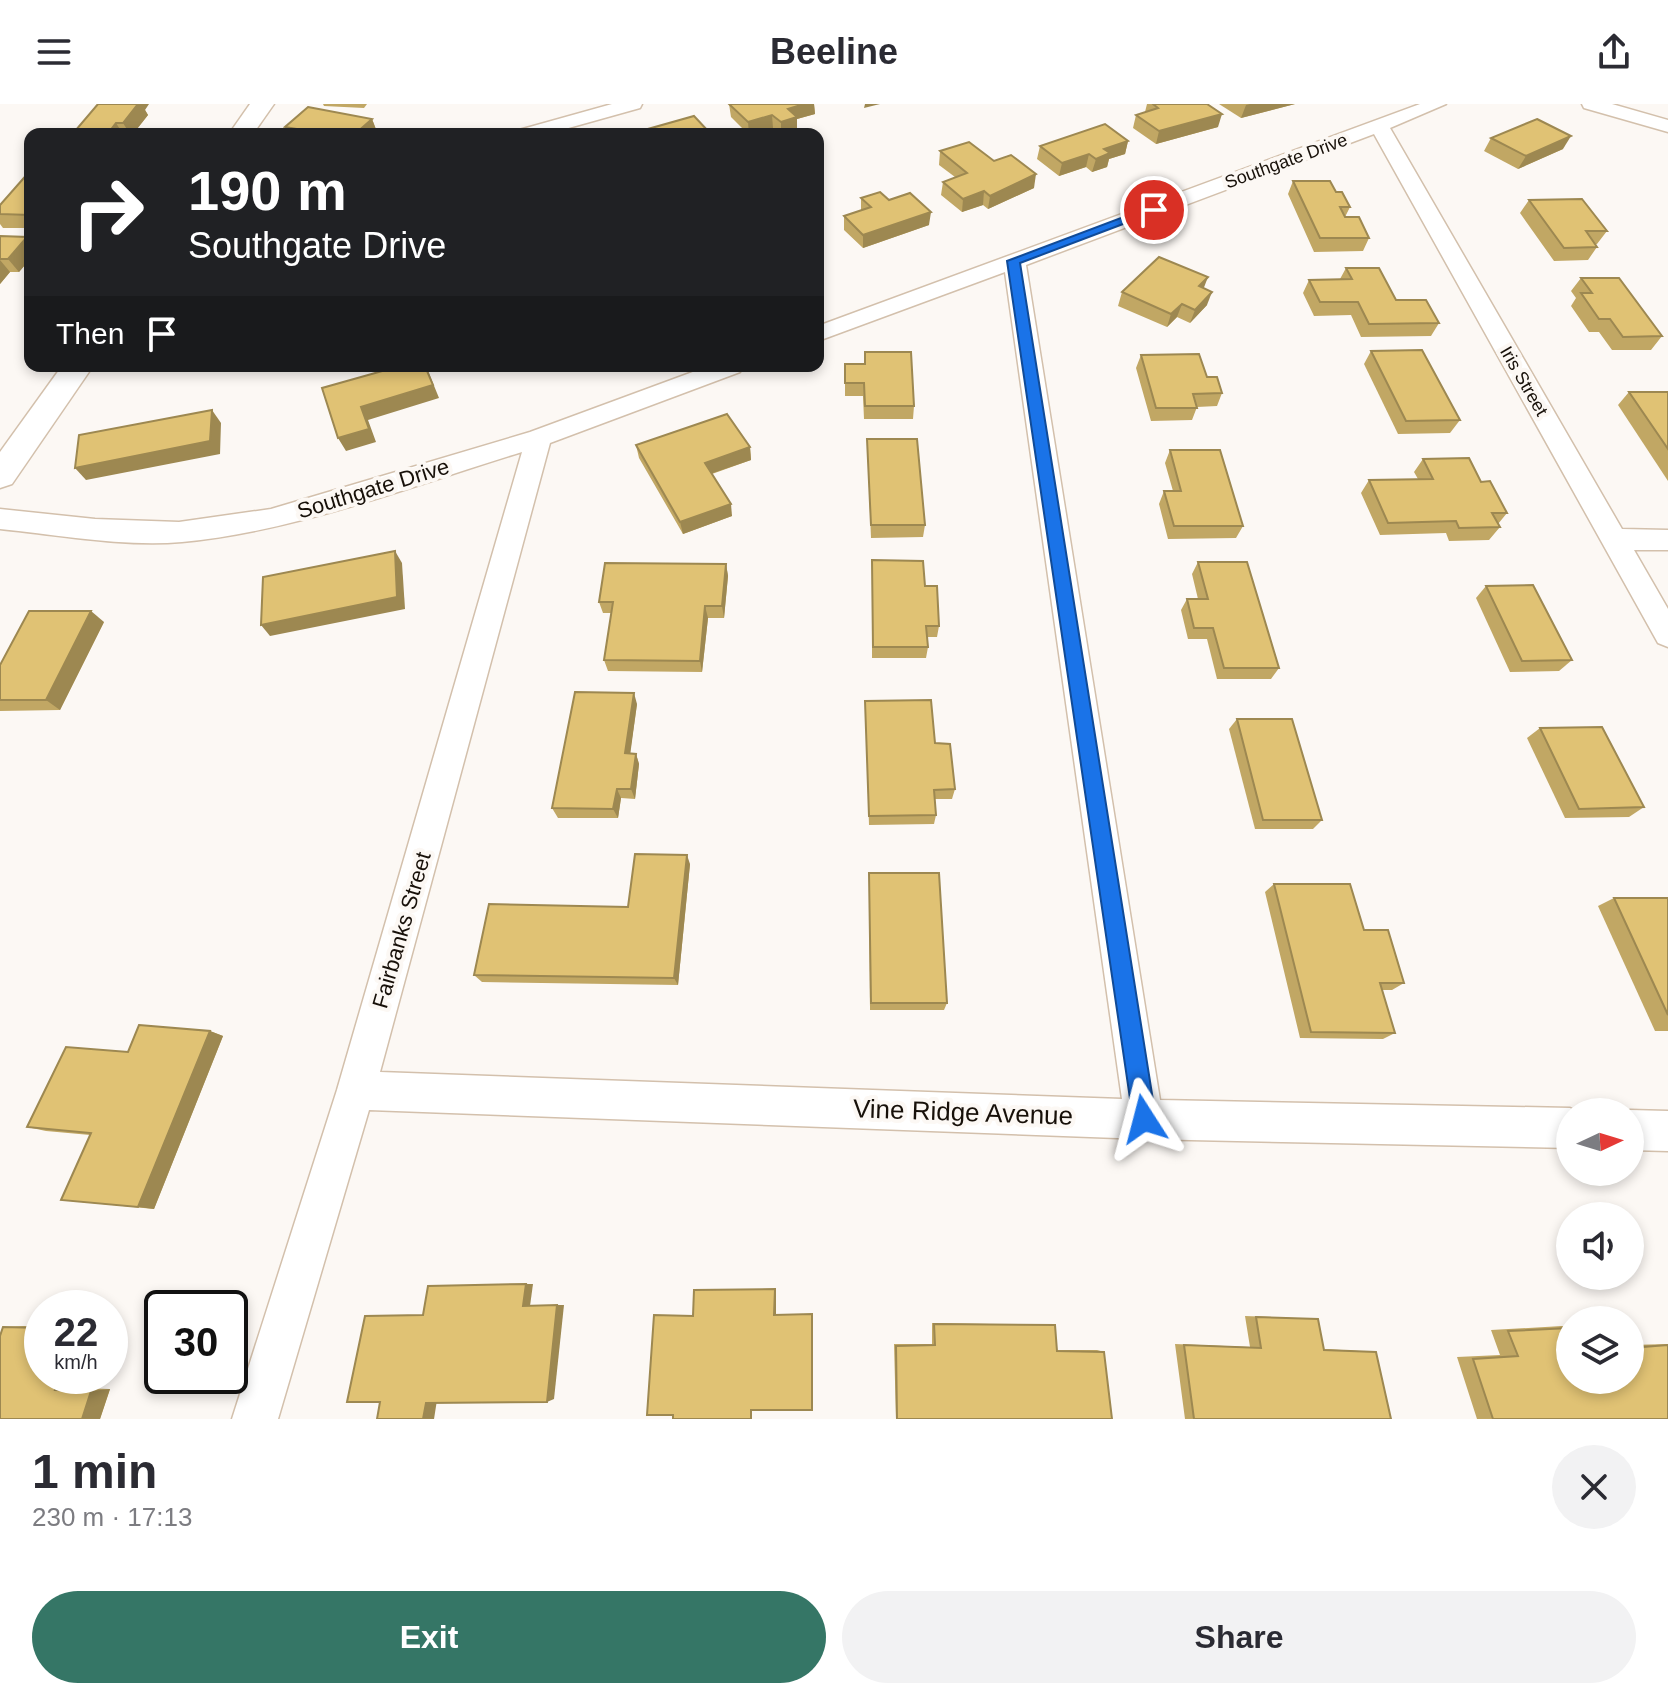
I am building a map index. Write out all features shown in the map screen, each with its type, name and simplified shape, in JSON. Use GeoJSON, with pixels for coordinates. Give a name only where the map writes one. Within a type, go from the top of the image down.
{"type":"FeatureCollection","features":[{"type":"Feature","properties":{"kind":"street"},"geometry":{"type":"LineString","coordinates":[[245,128],[262,104]]}},
{"type":"Feature","properties":{"kind":"street"},"geometry":{"type":"LineString","coordinates":[[547,128],[633,104]]}},
{"type":"Feature","properties":{"kind":"street","name":"Southgate Drive"},"geometry":{"type":"LineString","coordinates":[[824,332],[1437,104]]}},
{"type":"Feature","properties":{"kind":"street"},"geometry":{"type":"LineString","coordinates":[[1591,104],[1668,126]]}},
{"type":"Feature","properties":{"kind":"street","name":"Iris Street"},"geometry":{"type":"LineString","coordinates":[[1380,127],[1668,635]]}},
{"type":"Feature","properties":{"kind":"street"},"geometry":{"type":"LineString","coordinates":[[1014,261],[1144,1119]]}},
{"type":"Feature","properties":{"kind":"street"},"geometry":{"type":"LineString","coordinates":[[0,476],[74,372]]}},
{"type":"Feature","properties":{"kind":"street","name":"Southgate Drive"},"geometry":{"type":"LineString","coordinates":[[0,519],[95,529],[179,532],[256,521],[539,438],[716,372]]}},
{"type":"Feature","properties":{"kind":"street","name":"Fairbanks Street"},"geometry":{"type":"LineString","coordinates":[[255,1419],[356,1090],[539,438]]}},
{"type":"Feature","properties":{"kind":"street"},"geometry":{"type":"LineString","coordinates":[[1614,539],[1668,540]]}},
{"type":"Feature","properties":{"kind":"street","name":"Vine Ridge Avenue"},"geometry":{"type":"LineString","coordinates":[[356,1090],[1144,1119],[1556,1128]]}},
{"type":"Feature","properties":{"kind":"street"},"geometry":{"type":"LineString","coordinates":[[1644,1130],[1668,1131]]}},
{"type":"Feature","properties":{"kind":"building"},"geometry":{"type":"Polygon","coordinates":[[[98,104],[138,104],[123,123],[116,123],[112,128],[78,128],[98,104]]]}},
{"type":"Feature","properties":{"kind":"building"},"geometry":{"type":"Polygon","coordinates":[[[729,104],[804,104],[788,109],[797,117],[781,122],[772,115],[748,122],[729,104]]]}},
{"type":"Feature","properties":{"kind":"building"},"geometry":{"type":"Polygon","coordinates":[[[1153,104],[1207,104],[1222,114],[1159,131],[1136,115],[1158,108],[1153,104]]]}},
{"type":"Feature","properties":{"kind":"building"},"geometry":{"type":"Polygon","coordinates":[[[308,107],[372,119],[362,128],[285,127],[308,107]]]}},
{"type":"Feature","properties":{"kind":"building"},"geometry":{"type":"Polygon","coordinates":[[[694,116],[705,128],[651,128],[694,116]]]}},
{"type":"Feature","properties":{"kind":"building"},"geometry":{"type":"Polygon","coordinates":[[[1537,119],[1571,136],[1526,156],[1491,138],[1537,119]]]}},
{"type":"Feature","properties":{"kind":"building"},"geometry":{"type":"Polygon","coordinates":[[[1105,124],[1128,141],[1104,149],[1110,153],[1096,159],[1089,154],[1062,163],[1040,146],[1105,124]]]}},
{"type":"Feature","properties":{"kind":"building"},"geometry":{"type":"Polygon","coordinates":[[[969,142],[994,161],[1011,155],[1036,174],[990,196],[984,191],[963,199],[943,182],[967,173],[940,151],[969,142]]]}},
{"type":"Feature","properties":{"kind":"building"},"geometry":{"type":"Polygon","coordinates":[[[24,178],[24,215],[0,214],[0,205],[24,178]]]}},
{"type":"Feature","properties":{"kind":"building"},"geometry":{"type":"Polygon","coordinates":[[[1293,181],[1330,181],[1336,192],[1342,192],[1350,207],[1340,207],[1345,217],[1359,217],[1369,238],[1320,238],[1293,181]]]}},
{"type":"Feature","properties":{"kind":"building"},"geometry":{"type":"Polygon","coordinates":[[[880,192],[889,200],[910,193],[931,212],[863,235],[844,216],[871,207],[861,198],[880,192]]]}},
{"type":"Feature","properties":{"kind":"building"},"geometry":{"type":"Polygon","coordinates":[[[1582,199],[1607,231],[1586,231],[1597,247],[1564,248],[1529,200],[1582,199]]]}},
{"type":"Feature","properties":{"kind":"building"},"geometry":{"type":"Polygon","coordinates":[[[0,236],[24,237],[8,259],[0,259],[0,236]]]}},
{"type":"Feature","properties":{"kind":"building"},"geometry":{"type":"Polygon","coordinates":[[[1159,257],[1208,277],[1199,286],[1212,292],[1195,310],[1182,304],[1171,314],[1122,292],[1159,257]]]}},
{"type":"Feature","properties":{"kind":"building"},"geometry":{"type":"Polygon","coordinates":[[[1346,268],[1379,268],[1396,300],[1426,300],[1439,323],[1369,324],[1358,302],[1320,302],[1309,280],[1352,279],[1346,268]]]}},
{"type":"Feature","properties":{"kind":"building"},"geometry":{"type":"Polygon","coordinates":[[[1581,278],[1619,278],[1662,336],[1623,337],[1610,319],[1599,319],[1581,293],[1592,293],[1581,278]]]}},
{"type":"Feature","properties":{"kind":"building"},"geometry":{"type":"Polygon","coordinates":[[[1422,350],[1460,420],[1406,421],[1371,351],[1422,350]]]}},
{"type":"Feature","properties":{"kind":"building"},"geometry":{"type":"Polygon","coordinates":[[[865,352],[911,352],[914,406],[865,406],[864,383],[845,383],[845,364],[865,364],[865,352]]]}},
{"type":"Feature","properties":{"kind":"building"},"geometry":{"type":"Polygon","coordinates":[[[1199,354],[1207,377],[1217,377],[1222,393],[1193,394],[1197,408],[1156,408],[1141,355],[1199,354]]]}},
{"type":"Feature","properties":{"kind":"building"},"geometry":{"type":"Polygon","coordinates":[[[379,372],[428,372],[433,385],[361,407],[369,429],[338,438],[322,388],[379,372]]]}},
{"type":"Feature","properties":{"kind":"building"},"geometry":{"type":"Polygon","coordinates":[[[1629,392],[1668,392],[1668,449],[1629,392]]]}},
{"type":"Feature","properties":{"kind":"building"},"geometry":{"type":"Polygon","coordinates":[[[212,410],[210,441],[75,468],[79,435],[212,410]]]}},
{"type":"Feature","properties":{"kind":"building"},"geometry":{"type":"Polygon","coordinates":[[[727,414],[750,447],[705,463],[731,504],[680,522],[636,445],[727,414]]]}},
{"type":"Feature","properties":{"kind":"building"},"geometry":{"type":"Polygon","coordinates":[[[867,439],[917,439],[925,525],[871,525],[867,439]]]}},
{"type":"Feature","properties":{"kind":"building"},"geometry":{"type":"Polygon","coordinates":[[[1170,450],[1220,450],[1243,526],[1174,526],[1164,491],[1181,491],[1170,450]]]}},
{"type":"Feature","properties":{"kind":"building"},"geometry":{"type":"Polygon","coordinates":[[[1469,458],[1481,482],[1490,481],[1507,513],[1492,513],[1500,527],[1459,528],[1456,521],[1388,523],[1369,480],[1433,479],[1423,459],[1469,458]]]}},
{"type":"Feature","properties":{"kind":"building"},"geometry":{"type":"Polygon","coordinates":[[[395,551],[397,597],[261,625],[263,577],[395,551]]]}},
{"type":"Feature","properties":{"kind":"building"},"geometry":{"type":"Polygon","coordinates":[[[872,560],[923,561],[925,586],[937,586],[939,626],[926,626],[928,647],[873,647],[872,560]]]}},
{"type":"Feature","properties":{"kind":"building"},"geometry":{"type":"Polygon","coordinates":[[[1198,562],[1247,562],[1279,668],[1224,668],[1213,628],[1194,628],[1187,599],[1208,599],[1198,562]]]}},
{"type":"Feature","properties":{"kind":"building"},"geometry":{"type":"Polygon","coordinates":[[[605,563],[726,564],[722,606],[705,606],[700,661],[604,660],[613,602],[599,602],[605,563]]]}},
{"type":"Feature","properties":{"kind":"building"},"geometry":{"type":"Polygon","coordinates":[[[1533,585],[1572,660],[1522,661],[1486,586],[1533,585]]]}},
{"type":"Feature","properties":{"kind":"building"},"geometry":{"type":"Polygon","coordinates":[[[29,611],[91,611],[46,700],[0,700],[0,665],[29,611]]]}},
{"type":"Feature","properties":{"kind":"building"},"geometry":{"type":"Polygon","coordinates":[[[575,692],[634,693],[625,753],[636,754],[631,789],[617,789],[613,809],[552,808],[575,692]]]}},
{"type":"Feature","properties":{"kind":"building"},"geometry":{"type":"Polygon","coordinates":[[[931,700],[935,743],[950,744],[955,789],[934,790],[936,815],[869,816],[865,701],[931,700]]]}},
{"type":"Feature","properties":{"kind":"building"},"geometry":{"type":"Polygon","coordinates":[[[1237,719],[1292,719],[1322,820],[1263,820],[1237,719]]]}},
{"type":"Feature","properties":{"kind":"building"},"geometry":{"type":"Polygon","coordinates":[[[1602,727],[1644,807],[1579,809],[1540,728],[1602,727]]]}},
{"type":"Feature","properties":{"kind":"building"},"geometry":{"type":"Polygon","coordinates":[[[635,854],[687,855],[674,978],[474,975],[489,904],[628,907],[635,854]]]}},
{"type":"Feature","properties":{"kind":"building"},"geometry":{"type":"Polygon","coordinates":[[[869,873],[939,873],[947,1003],[871,1003],[869,873]]]}},
{"type":"Feature","properties":{"kind":"building"},"geometry":{"type":"Polygon","coordinates":[[[1274,884],[1350,884],[1364,930],[1388,930],[1404,983],[1380,983],[1395,1033],[1311,1032],[1274,884]]]}},
{"type":"Feature","properties":{"kind":"building"},"geometry":{"type":"Polygon","coordinates":[[[1614,898],[1668,898],[1668,1015],[1614,898]]]}},
{"type":"Feature","properties":{"kind":"building"},"geometry":{"type":"Polygon","coordinates":[[[139,1025],[210,1031],[138,1207],[61,1200],[91,1133],[27,1127],[66,1047],[128,1052],[139,1025]]]}},
{"type":"Feature","properties":{"kind":"building"},"geometry":{"type":"Polygon","coordinates":[[[526,1284],[523,1306],[557,1305],[547,1402],[426,1403],[423,1419],[377,1419],[380,1402],[347,1402],[365,1316],[423,1315],[428,1286],[526,1284]]]}},
{"type":"Feature","properties":{"kind":"building"},"geometry":{"type":"Polygon","coordinates":[[[775,1289],[774,1315],[812,1314],[812,1410],[751,1410],[751,1419],[673,1419],[673,1415],[647,1415],[654,1315],[693,1316],[694,1290],[775,1289]]]}},
{"type":"Feature","properties":{"kind":"building"},"geometry":{"type":"Polygon","coordinates":[[[1256,1317],[1318,1319],[1324,1350],[1376,1352],[1391,1419],[1194,1419],[1184,1345],[1261,1348],[1256,1317]]]}},
{"type":"Feature","properties":{"kind":"building"},"geometry":{"type":"Polygon","coordinates":[[[934,1324],[1055,1325],[1057,1351],[1104,1352],[1112,1419],[897,1419],[896,1346],[935,1345],[934,1324]]]}},
{"type":"Feature","properties":{"kind":"building"},"geometry":{"type":"Polygon","coordinates":[[[3,1327],[24,1328],[24,1394],[90,1394],[82,1419],[0,1419],[0,1336],[3,1327]]]}},
{"type":"Feature","properties":{"kind":"building"},"geometry":{"type":"Polygon","coordinates":[[[1556,1329],[1556,1394],[1644,1394],[1644,1347],[1668,1345],[1668,1419],[1493,1419],[1473,1359],[1518,1356],[1508,1331],[1556,1329]]]}},
{"type":"Feature","properties":{"kind":"route"},"geometry":{"type":"LineString","coordinates":[[1144,1119],[1014,261],[1154,210]]}}]}
